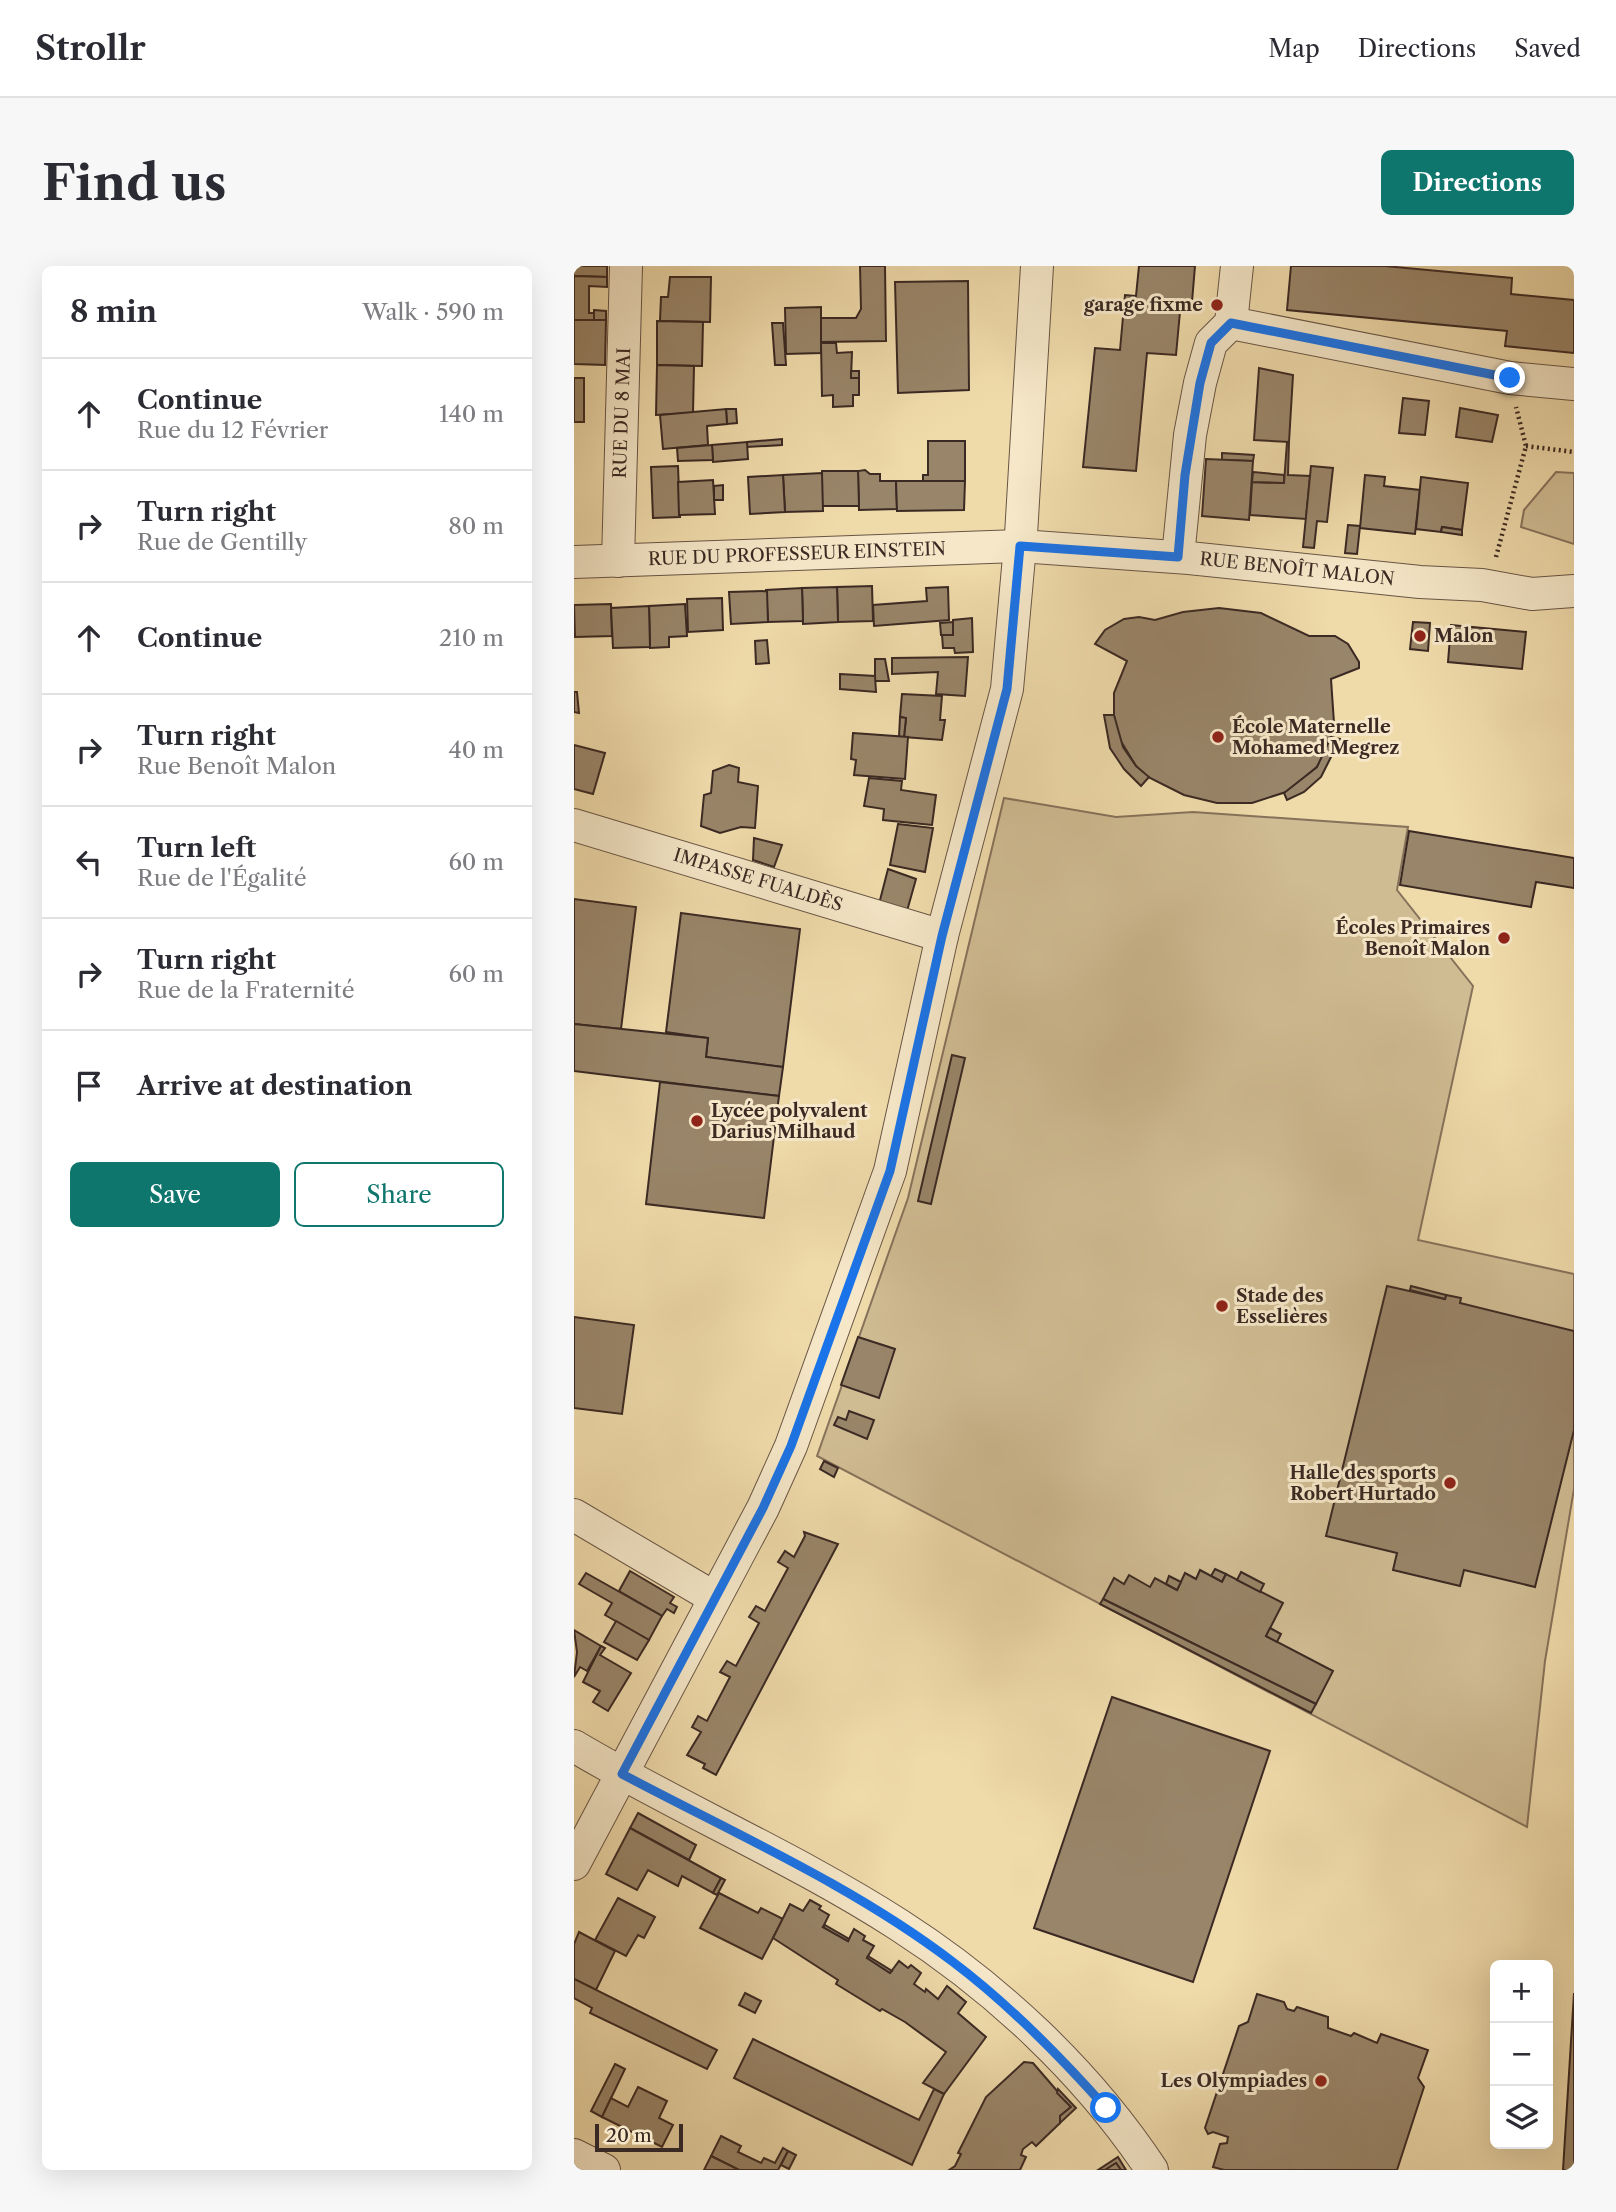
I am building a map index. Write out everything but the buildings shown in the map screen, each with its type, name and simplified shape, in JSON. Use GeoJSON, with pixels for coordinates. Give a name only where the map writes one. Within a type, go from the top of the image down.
{"type":"FeatureCollection","features":[{"type":"Feature","properties":{"kind":"street","name":"RUE DU 8 MAI"},"geometry":{"type":"LineString","coordinates":[[618,561],[626,266]]}},
{"type":"Feature","properties":{"kind":"street"},"geometry":{"type":"LineString","coordinates":[[574,1864],[713,1597],[763,1508],[791,1446],[890,1171],[942,936],[1007,689],[1020,546],[1037,266]]}},
{"type":"Feature","properties":{"kind":"street"},"geometry":{"type":"LineString","coordinates":[[1178,557],[1185,475],[1200,383],[1211,343],[1231,323],[1237,266]]}},
{"type":"Feature","properties":{"kind":"street"},"geometry":{"type":"LineString","coordinates":[[1231,323],[1510,378],[1574,384]]}},
{"type":"Feature","properties":{"kind":"street","name":"RUE DU PROFESSEUR EINSTEIN"},"geometry":{"type":"LineString","coordinates":[[574,562],[1020,546]]}},
{"type":"Feature","properties":{"kind":"street","name":"RUE BENOÎT MALON"},"geometry":{"type":"LineString","coordinates":[[1020,546],[1178,557],[1420,583],[1482,585],[1532,594],[1574,591]]}},
{"type":"Feature","properties":{"kind":"street","name":"IMPASSE FUALDÈS"},"geometry":{"type":"LineString","coordinates":[[574,825],[942,936]]}},
{"type":"Feature","properties":{"kind":"street"},"geometry":{"type":"LineString","coordinates":[[574,1515],[713,1597]]}},
{"type":"Feature","properties":{"kind":"street"},"geometry":{"type":"LineString","coordinates":[[574,1746],[845,1893],[952,1961],[999,1999],[1077,2075],[1113,2117],[1152,2170]]}},
{"type":"Feature","properties":{"kind":"street"},"geometry":{"type":"LineString","coordinates":[[574,2155],[604,2170]]}},
{"type":"Feature","properties":{"kind":"path"},"geometry":{"type":"LineString","coordinates":[[1495,558],[1527,446],[1515,402]]}},
{"type":"Feature","properties":{"kind":"path"},"geometry":{"type":"LineString","coordinates":[[1527,446],[1574,452]]}},
{"type":"Feature","properties":{"kind":"shaded area"},"geometry":{"type":"Polygon","coordinates":[[[1556,472],[1574,473],[1574,544],[1521,527],[1524,510],[1556,472]]]}},
{"type":"Feature","properties":{"kind":"shaded area","name":"Stade des Esselières"},"geometry":{"type":"Polygon","coordinates":[[[1004,798],[1116,817],[1193,812],[1408,827],[1397,890],[1473,986],[1418,1240],[1574,1274],[1574,1489],[1545,1661],[1527,1827],[817,1456],[908,1198],[1004,798]]]}},
{"type":"Feature","properties":{"kind":"place","name":"garage fixme"},"geometry":{"type":"Point","coordinates":[1217,305]}},
{"type":"Feature","properties":{"kind":"place","name":"Malon"},"geometry":{"type":"Point","coordinates":[1420,636]}},
{"type":"Feature","properties":{"kind":"place","name":"École Maternelle Mohamed Megrez"},"geometry":{"type":"Point","coordinates":[1218,737]}},
{"type":"Feature","properties":{"kind":"place","name":"Écoles Primaires Benoît Malon"},"geometry":{"type":"Point","coordinates":[1504,938]}},
{"type":"Feature","properties":{"kind":"place","name":"Lycée polyvalent Darius Milhaud"},"geometry":{"type":"Point","coordinates":[697,1121]}},
{"type":"Feature","properties":{"kind":"place","name":"Stade des Esselières"},"geometry":{"type":"Point","coordinates":[1222,1306]}},
{"type":"Feature","properties":{"kind":"place","name":"Halle des sports Robert Hurtado"},"geometry":{"type":"Point","coordinates":[1450,1483]}},
{"type":"Feature","properties":{"kind":"place","name":"Les Olympiades"},"geometry":{"type":"Point","coordinates":[1321,2081]}},
{"type":"Feature","properties":{"kind":"route"},"geometry":{"type":"LineString","coordinates":[[1106,2108],[1042,2039],[952,1961],[898,1925],[784,1858],[622,1774],[713,1597],[763,1508],[791,1446],[839,1319],[890,1171],[932,992],[942,936],[1007,689],[1020,546],[1178,557],[1190,435],[1200,383],[1211,343],[1218,333],[1231,323],[1510,378]]}}]}
